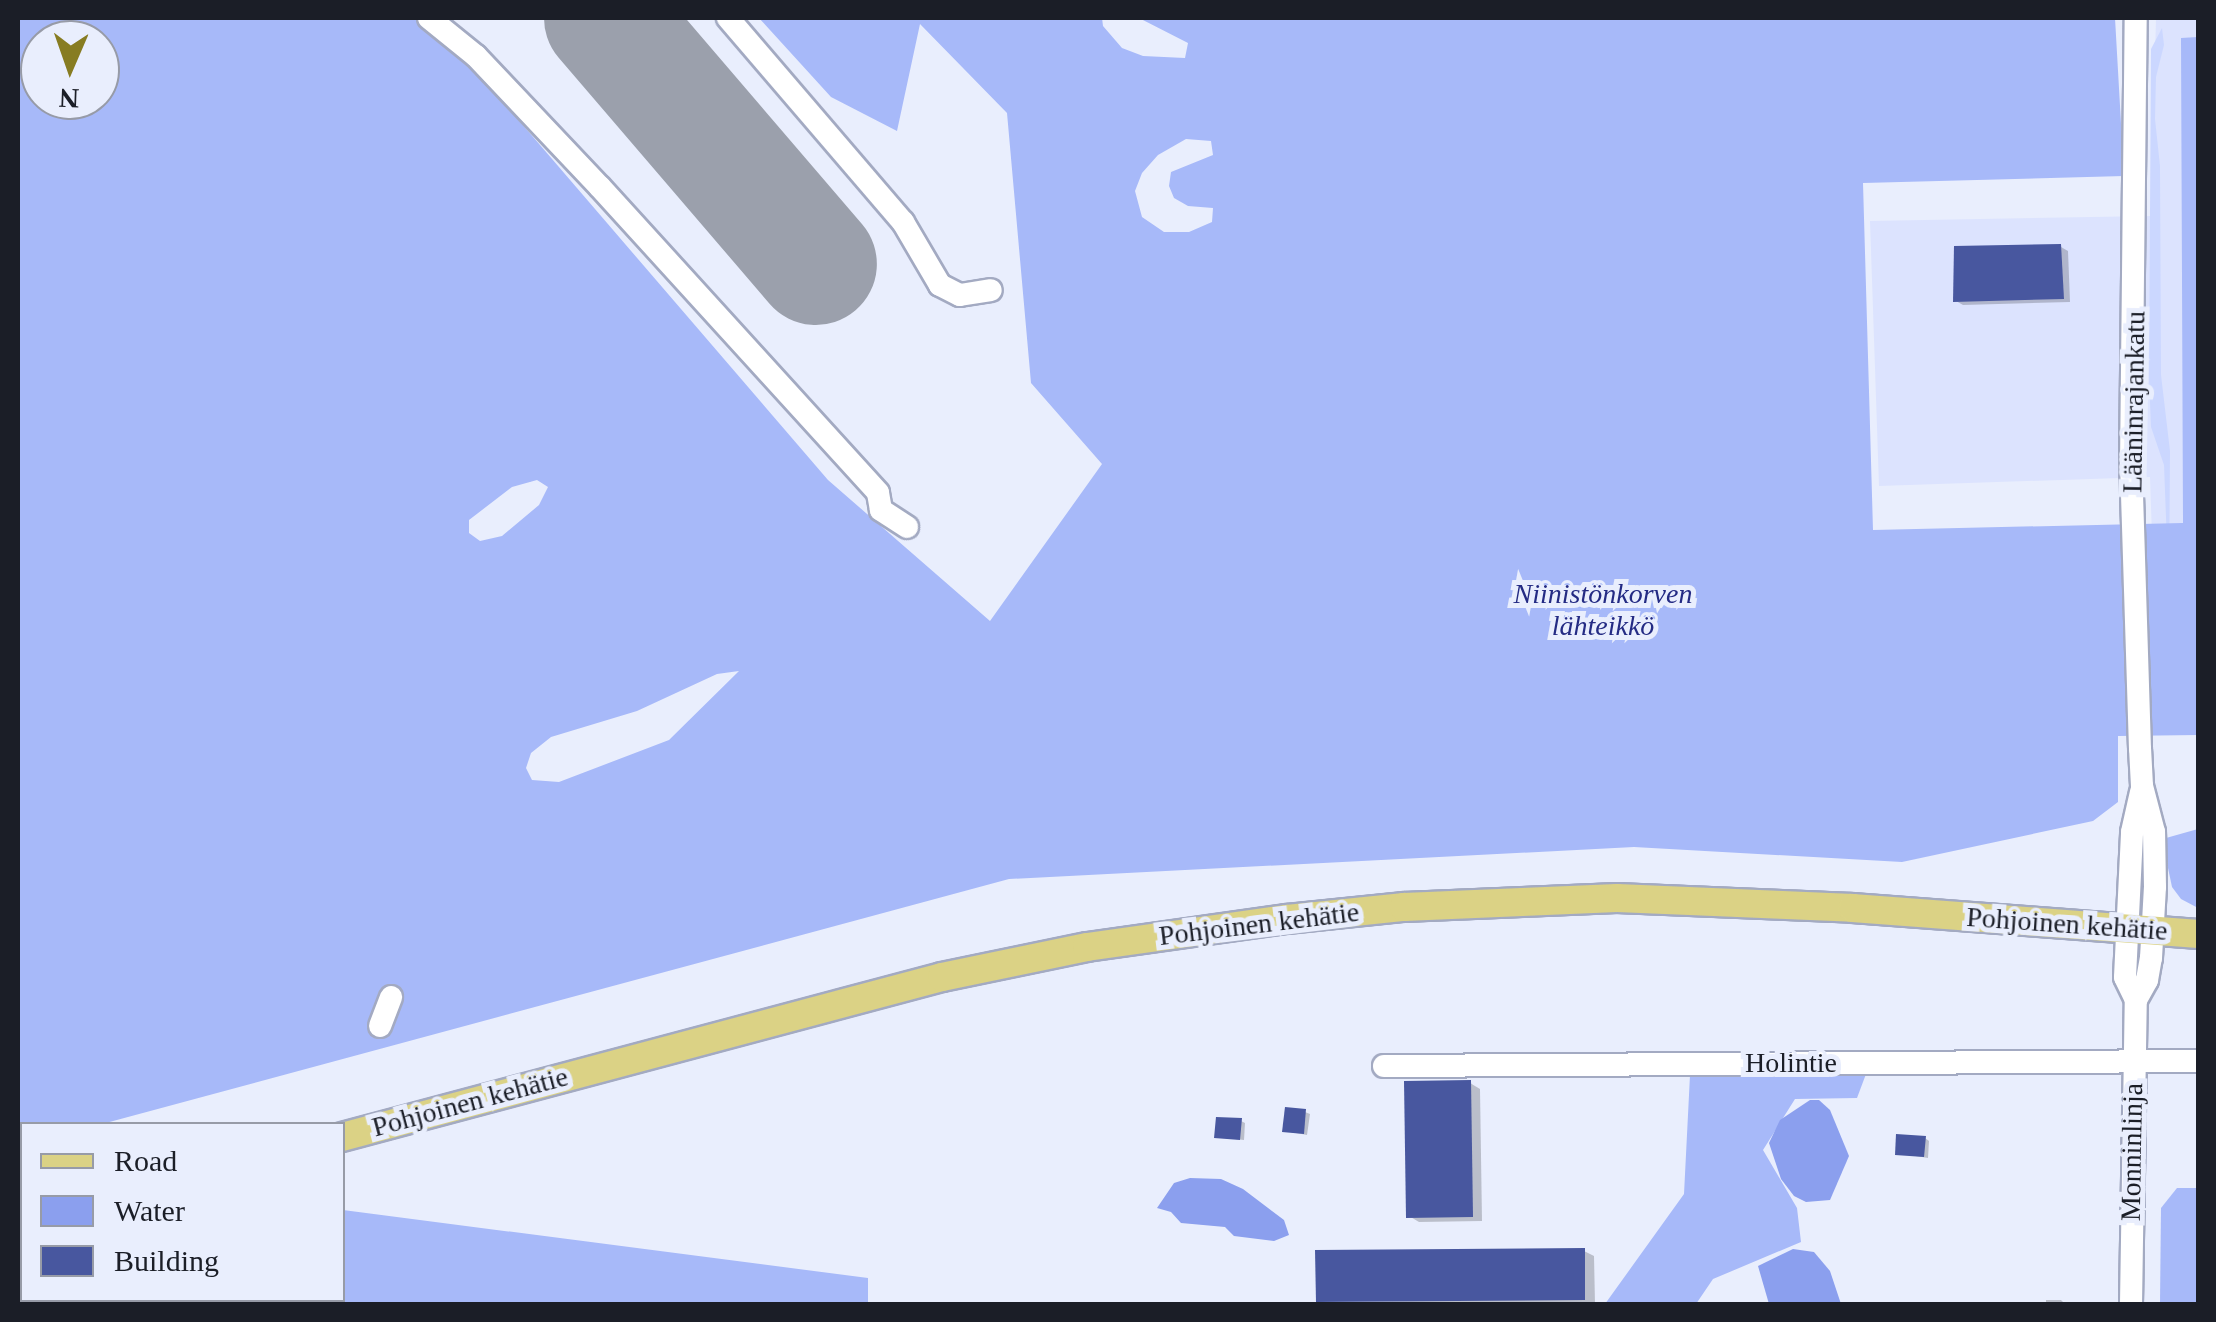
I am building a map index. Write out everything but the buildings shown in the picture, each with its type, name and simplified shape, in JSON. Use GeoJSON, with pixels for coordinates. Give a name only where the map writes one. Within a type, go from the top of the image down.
{"type":"FeatureCollection","features":[{"type":"Feature","properties":{"kind":"main road","name":"Pohjoinen kehätie"},"geometry":{"type":"LineString","coordinates":[[345,1136],[942,977],[1087,947],[1286,919],[1404,907],[1616,898],[1853,908],[2198,934]]}},
{"type":"Feature","properties":{"kind":"street"},"geometry":{"type":"LineString","coordinates":[[429,18],[476,56],[600,186],[878,493],[880,510],[907,527]]}},
{"type":"Feature","properties":{"kind":"street"},"geometry":{"type":"LineString","coordinates":[[728,18],[903,222],[940,285],[960,294],[991,290]]}},
{"type":"Feature","properties":{"kind":"street","name":"Lääninrajankatu"},"geometry":{"type":"LineString","coordinates":[[2136,18],[2131,466],[2142,786],[2132,832],[2140,931]]}},
{"type":"Feature","properties":{"kind":"street","name":"Monninlinja"},"geometry":{"type":"LineString","coordinates":[[2131,1304],[2136,1000],[2125,978],[2140,931]]}},
{"type":"Feature","properties":{"kind":"street"},"geometry":{"type":"LineString","coordinates":[[380,1026],[391,997]]}},
{"type":"Feature","properties":{"kind":"street","name":"Holintie"},"geometry":{"type":"LineString","coordinates":[[1384,1066],[2198,1060]]}},
{"type":"Feature","properties":{"kind":"shaded area"},"geometry":{"type":"Polygon","coordinates":[[[2156,18],[2198,18],[2198,731],[2153,567],[2150,477],[1879,486],[1870,221],[2151,216],[2156,18]]]}},
{"type":"Feature","properties":{"kind":"shaded area"},"geometry":{"type":"Polygon","coordinates":[[[2162,28],[2164,45],[2156,77],[2155,119],[2160,166],[2161,375],[2170,451],[2169,596],[2164,465],[2151,427],[2149,378],[2151,49],[2162,28]]]}},
{"type":"Feature","properties":{"kind":"green space","name":"Niinistönkorven lähteikkö"},"geometry":{"type":"Polygon","coordinates":[[[18,18],[423,18],[460,52],[828,480],[990,621],[1102,464],[1031,383],[1007,113],[920,24],[897,131],[831,97],[759,18],[1102,18],[1103,26],[1122,48],[1143,56],[1185,58],[1188,43],[1139,18],[2115,18],[2124,176],[1863,183],[1873,530],[2183,523],[2181,38],[2198,37],[2198,735],[2118,736],[2118,802],[2093,821],[1902,862],[1634,847],[1009,879],[109,1122],[20,1122],[18,1147],[18,18]],[[1186,139],[1158,155],[1142,173],[1135,191],[1142,217],[1164,232],[1189,232],[1212,222],[1213,208],[1188,206],[1174,198],[1169,186],[1171,172],[1213,155],[1211,141],[1186,139]],[[537,480],[512,487],[469,520],[469,533],[480,541],[502,536],[539,505],[548,487],[537,480]],[[739,671],[717,674],[637,711],[551,737],[531,753],[526,768],[532,780],[559,782],[669,740],[739,671]]]}},
{"type":"Feature","properties":{"kind":"green space"},"geometry":{"type":"Polygon","coordinates":[[[2198,829],[2198,908],[2181,899],[2172,887],[2163,844],[2166,838],[2198,829]]]}},
{"type":"Feature","properties":{"kind":"green space"},"geometry":{"type":"Polygon","coordinates":[[[1866,1074],[1857,1098],[1795,1099],[1763,1150],[1797,1208],[1801,1242],[1713,1279],[1696,1304],[1605,1304],[1684,1194],[1690,1075],[1866,1074]]]}},
{"type":"Feature","properties":{"kind":"green space"},"geometry":{"type":"Polygon","coordinates":[[[2177,1188],[2198,1188],[2198,1304],[2160,1304],[2161,1208],[2177,1188]]]}},
{"type":"Feature","properties":{"kind":"green space"},"geometry":{"type":"Polygon","coordinates":[[[345,1210],[868,1278],[868,1304],[18,1304],[18,1243],[20,1302],[345,1302],[345,1210]]]}},
{"type":"Feature","properties":{"kind":"water"},"geometry":{"type":"Polygon","coordinates":[[[1810,1100],[1819,1100],[1830,1110],[1849,1156],[1830,1200],[1806,1202],[1794,1196],[1781,1179],[1769,1143],[1780,1120],[1810,1100]]]}},
{"type":"Feature","properties":{"kind":"water"},"geometry":{"type":"Polygon","coordinates":[[[1190,1178],[1221,1179],[1243,1189],[1284,1220],[1289,1235],[1274,1241],[1234,1236],[1225,1227],[1181,1223],[1171,1212],[1157,1208],[1174,1183],[1190,1178]]]}},
{"type":"Feature","properties":{"kind":"water"},"geometry":{"type":"Polygon","coordinates":[[[1793,1249],[1814,1252],[1830,1271],[1841,1304],[1769,1304],[1758,1266],[1793,1249]]]}},
{"type":"Feature","properties":{"kind":"runway"},"geometry":{"type":"LineString","coordinates":[[605,18],[816,264]]}}]}
